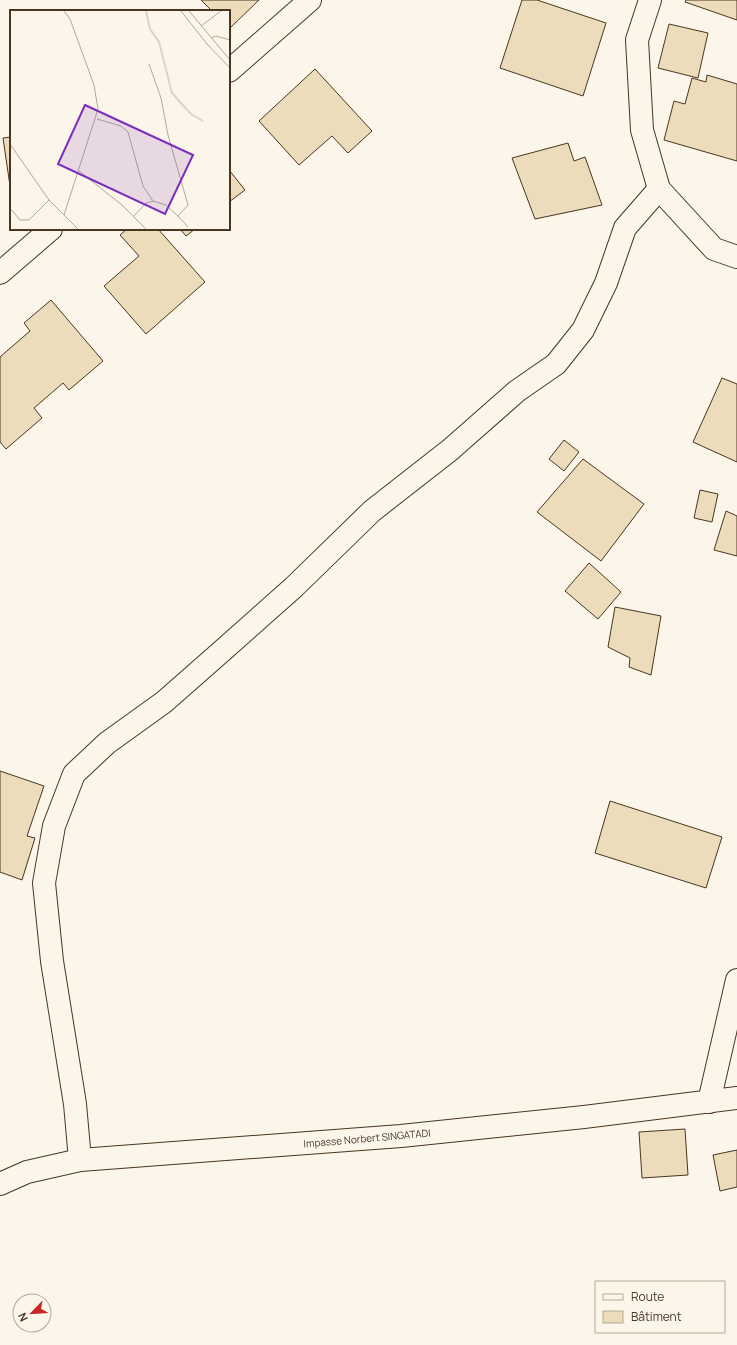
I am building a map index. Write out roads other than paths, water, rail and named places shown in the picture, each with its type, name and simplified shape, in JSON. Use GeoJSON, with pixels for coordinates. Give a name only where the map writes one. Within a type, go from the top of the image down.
{"type":"FeatureCollection","features":[{"type":"Feature","properties":{"kind":"street"},"geometry":{"type":"LineString","coordinates":[[230,70],[310,0]]}},
{"type":"Feature","properties":{"kind":"street"},"geometry":{"type":"LineString","coordinates":[[650,0],[637,40],[637,47],[642,130],[659,189],[714,250],[737,256]]}},
{"type":"Feature","properties":{"kind":"street"},"geometry":{"type":"LineString","coordinates":[[80,1160],[75,1104],[52,961],[44,883],[54,826],[74,774],[107,743],[164,702],[222,651],[294,587],[372,511],[450,450],[517,390],[556,364],[583,330],[606,283],[625,228],[659,189]]}},
{"type":"Feature","properties":{"kind":"street"},"geometry":{"type":"LineString","coordinates":[[0,273],[50,230]]}},
{"type":"Feature","properties":{"kind":"street"},"geometry":{"type":"LineString","coordinates":[[709,1102],[737,980]]}},
{"type":"Feature","properties":{"kind":"street","name":"Impasse Norbert SINGATADI"},"geometry":{"type":"LineString","coordinates":[[0,1184],[27,1172],[80,1160],[401,1136],[584,1118],[737,1098]]}}]}
